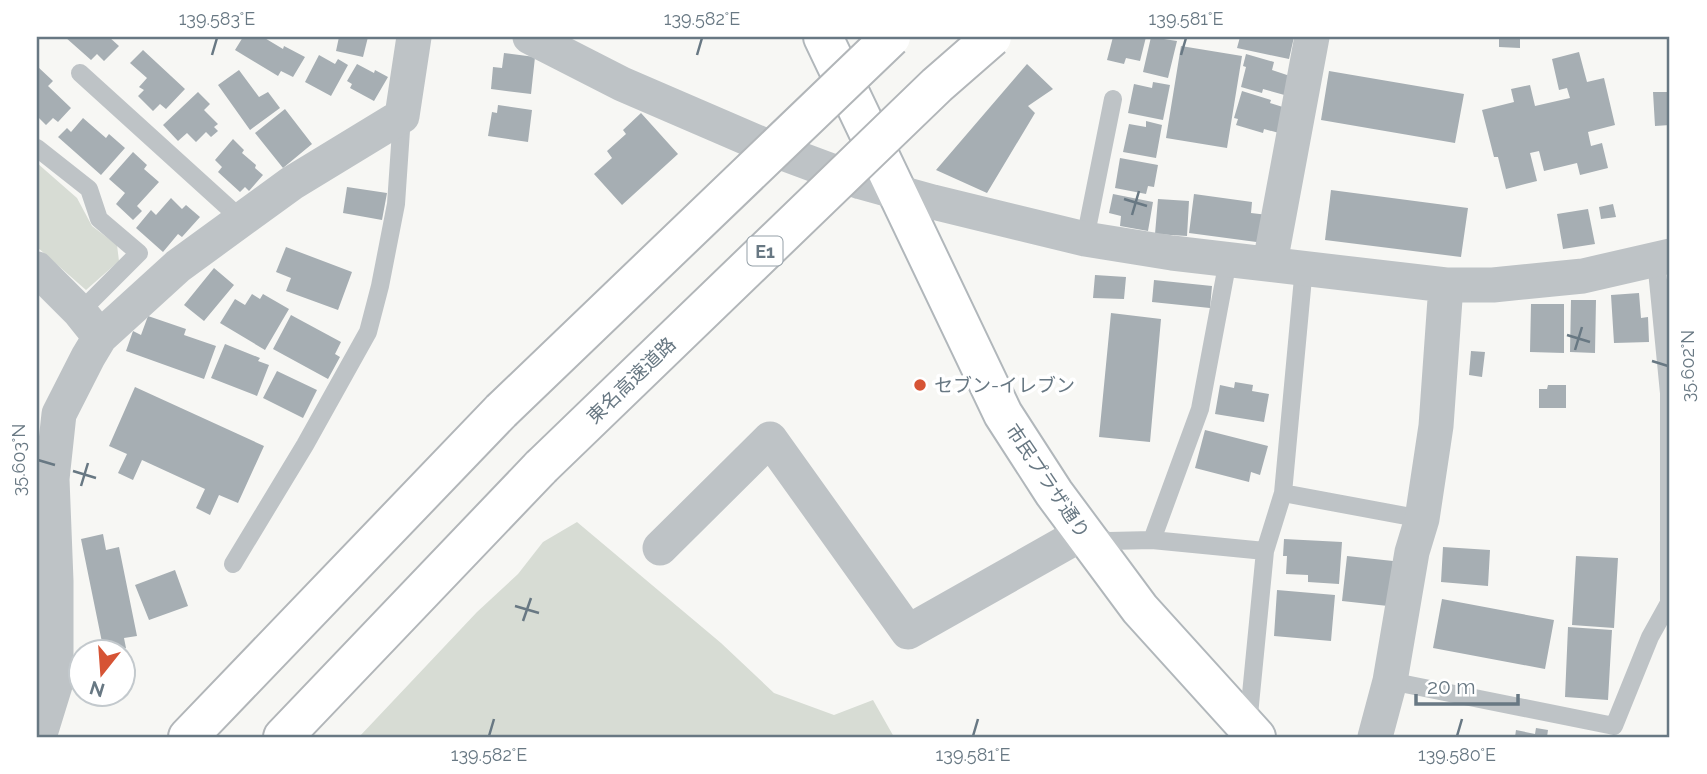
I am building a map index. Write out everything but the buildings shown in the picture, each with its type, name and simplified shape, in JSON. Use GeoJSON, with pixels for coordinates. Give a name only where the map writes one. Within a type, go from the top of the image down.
{"type":"FeatureCollection","features":[{"type":"Feature","properties":{"kind":"main road","name":"市民プラザ通り"},"geometry":{"type":"LineString","coordinates":[[823,37],[1003,414],[1054,493],[1140,609],[1252,733]]}},
{"type":"Feature","properties":{"kind":"main road"},"geometry":{"type":"LineString","coordinates":[[188,737],[501,411],[891,37]]}},
{"type":"Feature","properties":{"kind":"main road","name":"東名高速道路"},"geometry":{"type":"LineString","coordinates":[[283,737],[541,467],[937,85],[992,37]]}},
{"type":"Feature","properties":{"kind":"street"},"geometry":{"type":"LineString","coordinates":[[39,737],[56,682],[52,479],[60,415],[90,325],[178,267],[292,183],[402,116],[414,37]]}},
{"type":"Feature","properties":{"kind":"street"},"geometry":{"type":"LineString","coordinates":[[530,37],[622,84],[775,150],[897,193],[1086,239],[1227,260],[1446,285],[1493,285],[1583,276],[1663,258]]}},
{"type":"Feature","properties":{"kind":"street"},"geometry":{"type":"LineString","coordinates":[[1287,265],[1312,37]]}},
{"type":"Feature","properties":{"kind":"street"},"geometry":{"type":"LineString","coordinates":[[37,268],[90,325]]}},
{"type":"Feature","properties":{"kind":"street"},"geometry":{"type":"LineString","coordinates":[[1375,737],[1390,681],[1412,552],[1422,519],[1436,426],[1446,285]]}},
{"type":"Feature","properties":{"kind":"street"},"geometry":{"type":"LineString","coordinates":[[660,548],[770,439],[908,632],[1083,533]]}},
{"type":"Feature","properties":{"kind":"lane"},"geometry":{"type":"LineString","coordinates":[[80,73],[241,219]]}},
{"type":"Feature","properties":{"kind":"lane"},"geometry":{"type":"LineString","coordinates":[[1086,239],[1113,99]]}},
{"type":"Feature","properties":{"kind":"lane"},"geometry":{"type":"LineString","coordinates":[[233,564],[369,332],[396,204],[402,116]]}},
{"type":"Feature","properties":{"kind":"lane"},"geometry":{"type":"LineString","coordinates":[[37,148],[89,189],[99,219],[139,253],[90,325]]}},
{"type":"Feature","properties":{"kind":"lane"},"geometry":{"type":"LineString","coordinates":[[1390,681],[1614,726],[1650,637],[1669,601],[1669,393],[1663,258]]}},
{"type":"Feature","properties":{"kind":"lane"},"geometry":{"type":"LineString","coordinates":[[1152,540],[1200,409],[1227,260]]}},
{"type":"Feature","properties":{"kind":"lane"},"geometry":{"type":"LineString","coordinates":[[1252,733],[1265,551],[1283,493],[1287,265]]}},
{"type":"Feature","properties":{"kind":"lane"},"geometry":{"type":"LineString","coordinates":[[1283,493],[1422,519]]}},
{"type":"Feature","properties":{"kind":"lane"},"geometry":{"type":"LineString","coordinates":[[1083,533],[1109,541],[1152,540],[1265,551]]}},
{"type":"Feature","properties":{"kind":"shaded area"},"geometry":{"type":"Polygon","coordinates":[[[37,163],[77,198],[92,226],[117,245],[119,261],[86,290],[37,247],[37,163]]]}},
{"type":"Feature","properties":{"kind":"shaded area"},"geometry":{"type":"Polygon","coordinates":[[[577,522],[721,643],[774,693],[834,715],[873,700],[894,737],[359,737],[477,612],[518,574],[543,542],[577,522]]]}},
{"type":"Feature","properties":{"kind":"place","name":"セブン-イレブン"},"geometry":{"type":"Point","coordinates":[920,385]}}]}
